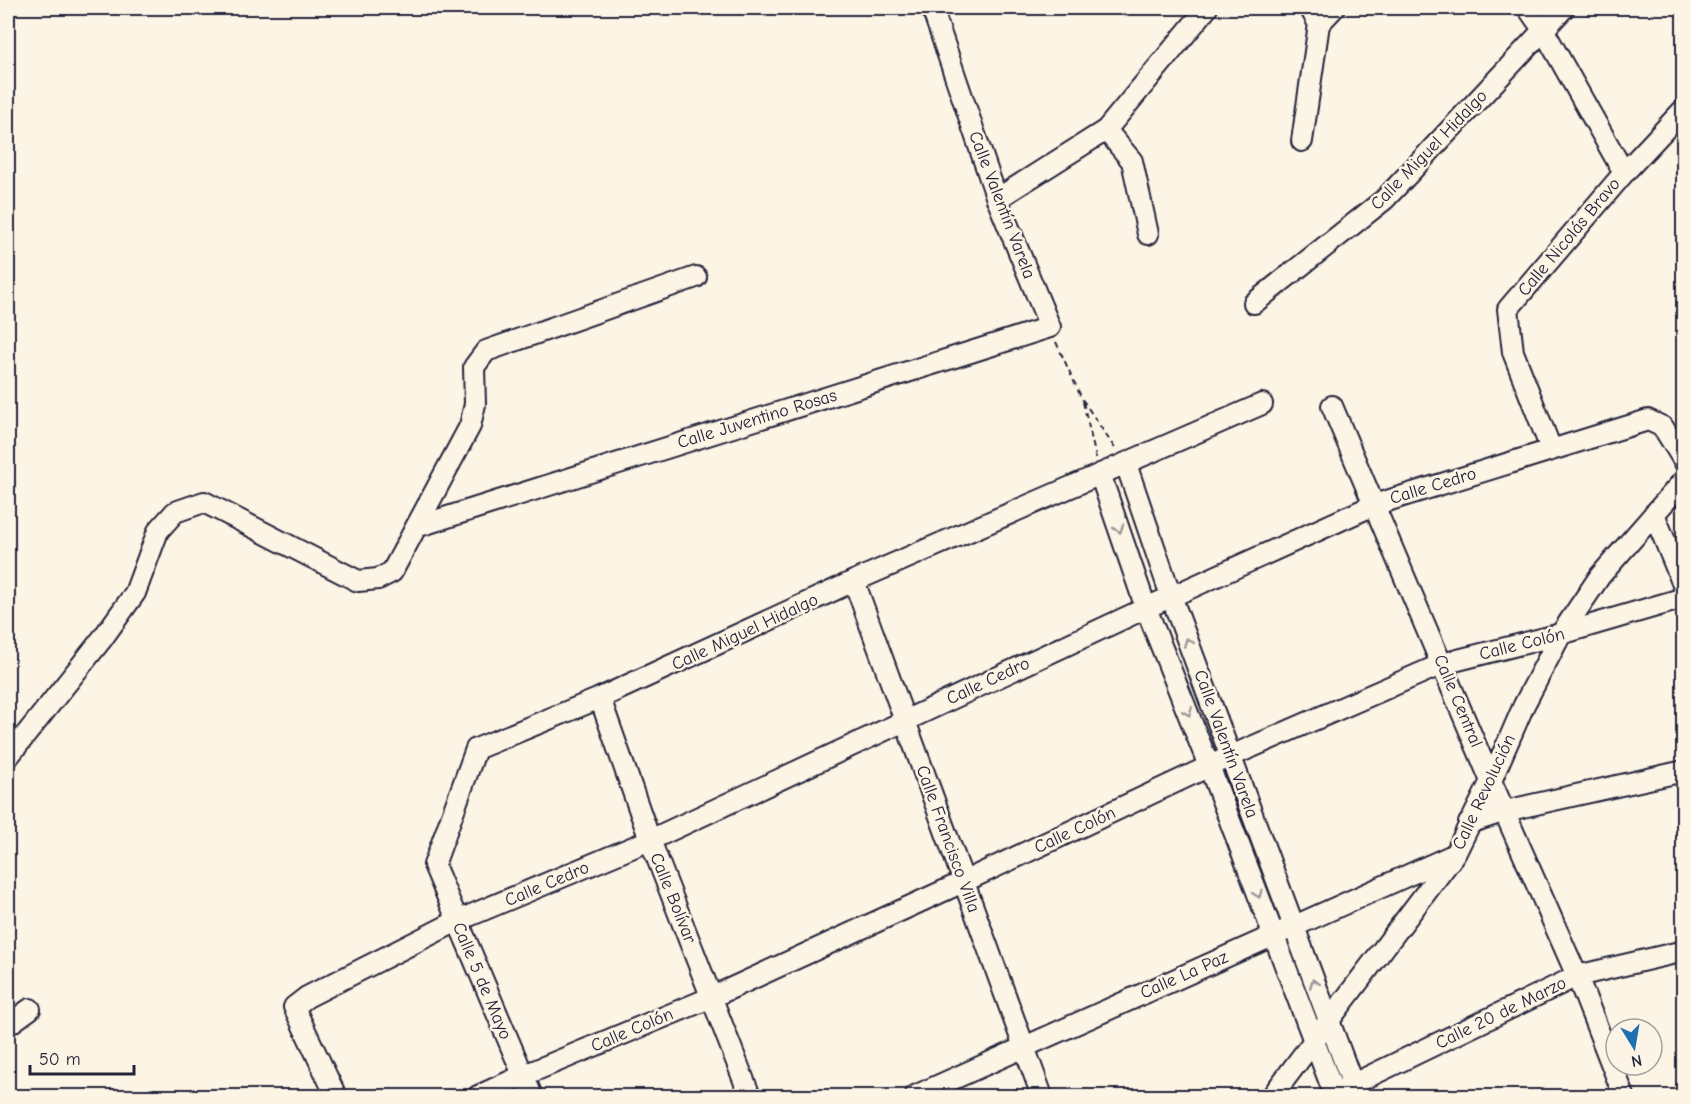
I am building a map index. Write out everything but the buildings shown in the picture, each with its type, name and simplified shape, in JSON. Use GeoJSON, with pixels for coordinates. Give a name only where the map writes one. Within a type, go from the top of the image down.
{"type":"FeatureCollection","features":[{"type":"Feature","properties":{"kind":"street","name":"Calle Valentín Varela"},"geometry":{"type":"LineString","coordinates":[[932,8],[997,199],[1050,327]]}},
{"type":"Feature","properties":{"kind":"street"},"geometry":{"type":"LineString","coordinates":[[997,199],[1106,130],[1207,8]]}},
{"type":"Feature","properties":{"kind":"street"},"geometry":{"type":"LineString","coordinates":[[1302,141],[1315,16],[1334,8]]}},
{"type":"Feature","properties":{"kind":"street"},"geometry":{"type":"LineString","coordinates":[[1528,8],[1544,31],[1624,173]]}},
{"type":"Feature","properties":{"kind":"street","name":"Calle Miguel Hidalgo"},"geometry":{"type":"LineString","coordinates":[[1254,303],[1384,199],[1564,8]]}},
{"type":"Feature","properties":{"kind":"street","name":"Calle Nicolás Bravo"},"geometry":{"type":"LineString","coordinates":[[1551,449],[1512,344],[1508,309],[1624,173],[1683,109]]}},
{"type":"Feature","properties":{"kind":"street"},"geometry":{"type":"LineString","coordinates":[[1106,130],[1132,162],[1148,234]]}},
{"type":"Feature","properties":{"kind":"street"},"geometry":{"type":"LineString","coordinates":[[8,757],[102,639],[135,592],[158,531],[175,512],[204,502],[358,581],[378,579],[392,572],[470,426],[475,404],[474,367],[486,351],[696,277]]}},
{"type":"Feature","properties":{"kind":"street","name":"Calle Juventino Rosas"},"geometry":{"type":"LineString","coordinates":[[416,526],[1050,327]]}},
{"type":"Feature","properties":{"kind":"street","name":"Calle Miguel Hidalgo"},"geometry":{"type":"LineString","coordinates":[[434,865],[476,750],[600,698],[854,581],[1262,404]]}},
{"type":"Feature","properties":{"kind":"street","name":"Calle Central"},"geometry":{"type":"LineString","coordinates":[[1332,406],[1491,781],[1577,976],[1624,1096]]}},
{"type":"Feature","properties":{"kind":"street","name":"Calle Cedro"},"geometry":{"type":"LineString","coordinates":[[336,1096],[294,1007],[307,997],[457,921],[650,840],[1171,596],[1374,505],[1648,420],[1663,427],[1683,461]]}},
{"type":"Feature","properties":{"kind":"street","name":"Calle Valentín Varela"},"geometry":{"type":"LineString","coordinates":[[1126,464],[1171,596],[1292,927],[1355,1091]]}},
{"type":"Feature","properties":{"kind":"street","name":"Calle Valentín Varela"},"geometry":{"type":"LineString","coordinates":[[1100,474],[1146,608],[1314,1039],[1332,1096]]}},
{"type":"Feature","properties":{"kind":"street","name":"Calle Revolución"},"geometry":{"type":"LineString","coordinates":[[1272,1096],[1455,854],[1491,781],[1524,705],[1561,634],[1600,576],[1683,480]]}},
{"type":"Feature","properties":{"kind":"street"},"geometry":{"type":"LineString","coordinates":[[1654,514],[1683,587]]}},
{"type":"Feature","properties":{"kind":"street","name":"Calle Francisco Villa"},"geometry":{"type":"LineString","coordinates":[[854,581],[1042,1096]]}},
{"type":"Feature","properties":{"kind":"street","name":"Calle Colón"},"geometry":{"type":"LineString","coordinates":[[478,1096],[712,997],[1209,766],[1442,664],[1561,634],[1683,597]]}},
{"type":"Feature","properties":{"kind":"street","name":"Calle Bolívar"},"geometry":{"type":"LineString","coordinates":[[600,698],[650,840],[750,1096]]}},
{"type":"Feature","properties":{"kind":"street"},"geometry":{"type":"LineString","coordinates":[[1469,823],[1505,811],[1683,771]]}},
{"type":"Feature","properties":{"kind":"street","name":"Calle La Paz"},"geometry":{"type":"LineString","coordinates":[[915,1096],[1455,854]]}},
{"type":"Feature","properties":{"kind":"street","name":"Calle 5 de Mayo"},"geometry":{"type":"LineString","coordinates":[[434,865],[532,1096]]}},
{"type":"Feature","properties":{"kind":"street","name":"Calle 20 de Marzo"},"geometry":{"type":"LineString","coordinates":[[1332,1096],[1355,1091],[1577,976],[1683,951]]}},
{"type":"Feature","properties":{"kind":"street"},"geometry":{"type":"LineString","coordinates":[[8,1025],[30,1009]]}},
{"type":"Feature","properties":{"kind":"path"},"geometry":{"type":"LineString","coordinates":[[1050,327],[1082,399],[1126,464]]}},
{"type":"Feature","properties":{"kind":"path"},"geometry":{"type":"LineString","coordinates":[[1082,399],[1100,474]]}}]}
